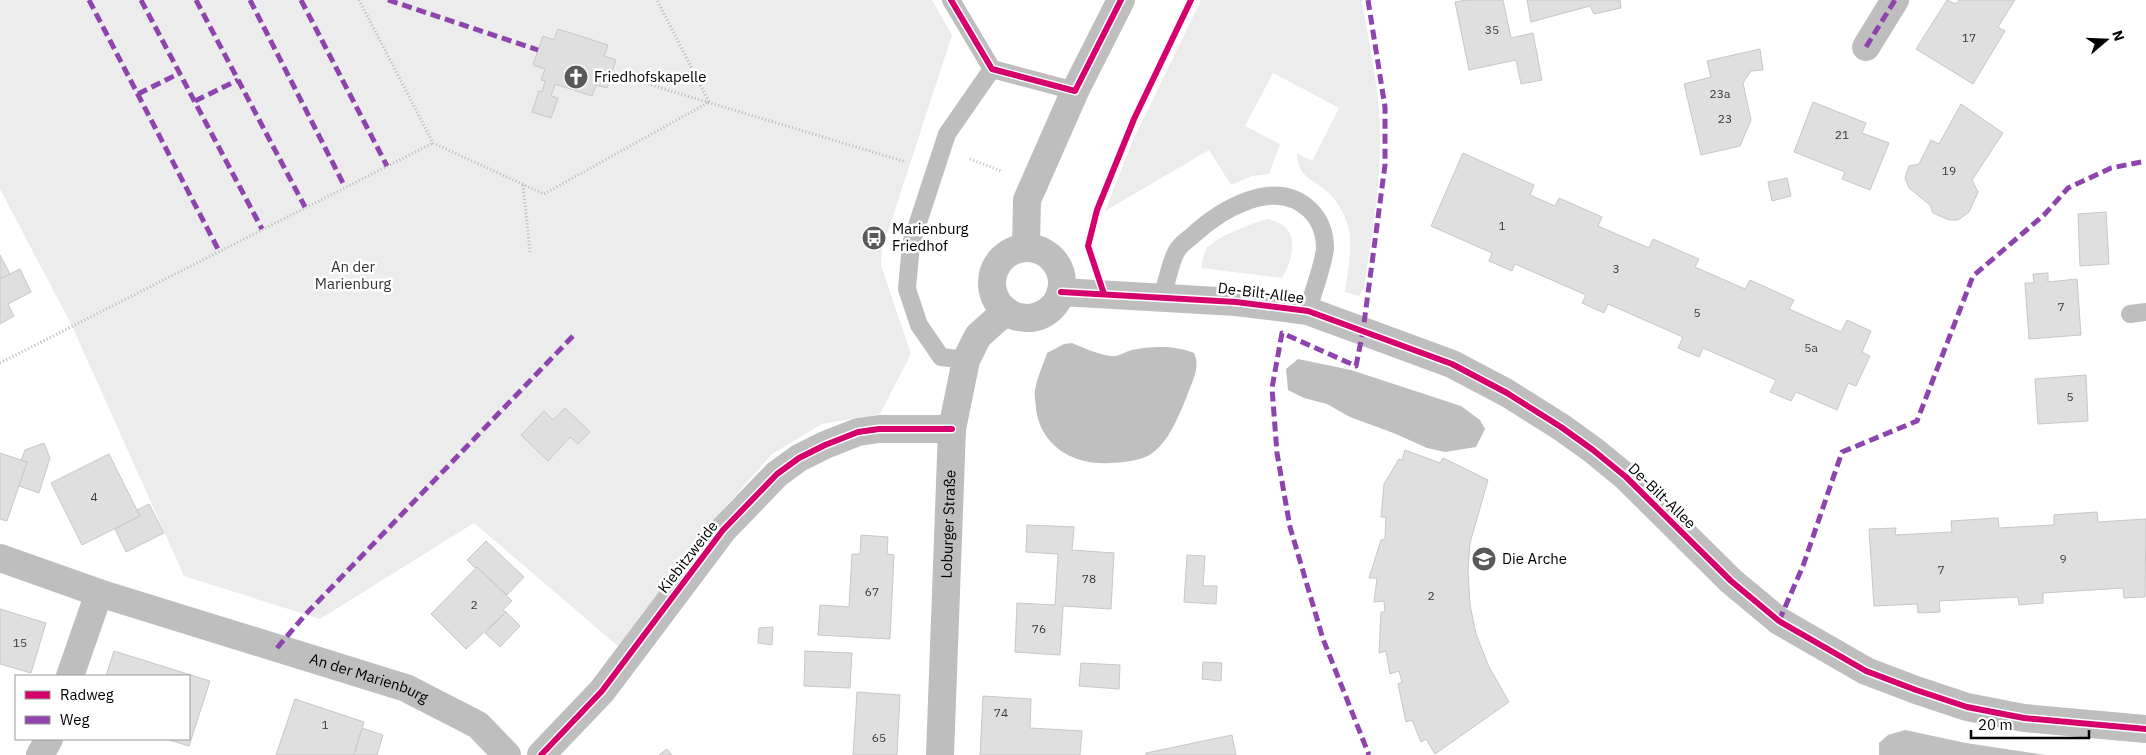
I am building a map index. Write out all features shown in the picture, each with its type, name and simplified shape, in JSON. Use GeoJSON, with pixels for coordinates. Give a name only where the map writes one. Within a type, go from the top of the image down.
{"type":"FeatureCollection","features":[{"type":"Feature","properties":{"kind":"street"},"geometry":{"type":"LineString","coordinates":[[1026,247],[1027,200],[1075,92],[1121,0]]}},
{"type":"Feature","properties":{"kind":"street"},"geometry":{"type":"LineString","coordinates":[[1866,47],[1895,0]]}},
{"type":"Feature","properties":{"kind":"street"},"geometry":{"type":"LineString","coordinates":[[1026,247],[1036,249],[1054,261],[1061,276],[1061,292],[1049,310],[1039,316],[1029,318],[1008,312],[1000,305],[994,295],[993,274],[997,264],[1005,255],[1026,247]]}},
{"type":"Feature","properties":{"kind":"street","name":"De-Bilt-Allee"},"geometry":{"type":"LineString","coordinates":[[1061,292],[1163,296],[1236,302],[1308,311],[1452,364],[1507,393],[1561,427],[1626,477],[1731,581],[1779,622],[1866,671],[1967,707],[2024,718],[2146,729]]}},
{"type":"Feature","properties":{"kind":"street","name":"Loburger Straße"},"geometry":{"type":"LineString","coordinates":[[940,755],[952,429],[966,360],[978,336],[1008,312]]}},
{"type":"Feature","properties":{"kind":"street","name":"Kiebitzweide"},"geometry":{"type":"LineString","coordinates":[[552,750],[602,691],[723,530],[777,474],[799,458],[816,449],[858,432],[879,429],[952,429]]}},
{"type":"Feature","properties":{"kind":"street","name":"An der Marienburg"},"geometry":{"type":"LineString","coordinates":[[0,558],[99,593],[406,688],[478,725],[507,755]]}},
{"type":"Feature","properties":{"kind":"street"},"geometry":{"type":"LineString","coordinates":[[70,675],[99,593]]}},
{"type":"Feature","properties":{"kind":"street"},"geometry":{"type":"LineString","coordinates":[[40,755],[48,740]]}},
{"type":"Feature","properties":{"kind":"lane"},"geometry":{"type":"LineString","coordinates":[[951,0],[992,70],[1075,92]]}},
{"type":"Feature","properties":{"kind":"lane"},"geometry":{"type":"LineString","coordinates":[[966,360],[941,357],[919,325],[907,289],[911,244],[947,134],[992,70]]}},
{"type":"Feature","properties":{"kind":"lane"},"geometry":{"type":"LineString","coordinates":[[1163,296],[1177,250],[1208,221],[1232,207],[1259,198],[1274,196],[1302,203],[1316,216],[1323,232],[1325,250],[1308,311]]}},
{"type":"Feature","properties":{"kind":"path"},"geometry":{"type":"LineString","coordinates":[[359,0],[433,143],[544,194],[709,102]]}},
{"type":"Feature","properties":{"kind":"path"},"geometry":{"type":"LineString","coordinates":[[657,0],[709,102]]}},
{"type":"Feature","properties":{"kind":"path"},"geometry":{"type":"LineString","coordinates":[[611,73],[936,171]]}},
{"type":"Feature","properties":{"kind":"path"},"geometry":{"type":"LineString","coordinates":[[0,363],[433,143]]}},
{"type":"Feature","properties":{"kind":"path"},"geometry":{"type":"LineString","coordinates":[[942,150],[1035,183]]}},
{"type":"Feature","properties":{"kind":"path"},"geometry":{"type":"LineString","coordinates":[[523,184],[530,252]]}},
{"type":"Feature","properties":{"kind":"green space","name":"An der Marienburg"},"geometry":{"type":"Polygon","coordinates":[[[0,0],[932,0],[952,35],[882,250],[881,265],[911,354],[880,414],[822,424],[772,454],[712,522],[644,619],[619,647],[474,523],[320,619],[184,576],[72,326],[0,189],[0,0]]]}},
{"type":"Feature","properties":{"kind":"green space"},"geometry":{"type":"Polygon","coordinates":[[[1201,0],[1362,0],[1374,68],[1380,119],[1380,155],[1370,250],[1364,288],[1359,296],[1345,292],[1350,238],[1344,215],[1329,193],[1303,173],[1297,153],[1312,161],[1339,108],[1273,73],[1245,126],[1280,144],[1269,174],[1252,176],[1231,185],[1209,150],[1105,211],[1133,140],[1201,0]]]}},
{"type":"Feature","properties":{"kind":"green space"},"geometry":{"type":"Polygon","coordinates":[[[1267,219],[1278,222],[1290,234],[1292,250],[1287,269],[1282,278],[1201,268],[1206,250],[1214,242],[1236,230],[1267,219]]]}},
{"type":"Feature","properties":{"kind":"shaded area"},"geometry":{"type":"Polygon","coordinates":[[[1072,343],[1110,356],[1132,350],[1155,347],[1171,347],[1194,353],[1197,364],[1195,374],[1181,411],[1163,443],[1151,454],[1138,459],[1098,463],[1073,457],[1052,444],[1039,422],[1035,392],[1037,381],[1047,353],[1064,344],[1072,343]]]}},
{"type":"Feature","properties":{"kind":"shaded area"},"geometry":{"type":"Polygon","coordinates":[[[1298,359],[1351,370],[1461,406],[1480,420],[1485,429],[1476,447],[1445,452],[1427,448],[1350,417],[1327,404],[1304,398],[1288,390],[1286,369],[1298,359]]]}},
{"type":"Feature","properties":{"kind":"shaded area"},"geometry":{"type":"Polygon","coordinates":[[[1905,730],[1966,743],[2046,755],[1879,755],[1879,743],[1888,735],[1905,730]]]}},
{"type":"Feature","properties":{"kind":"building"},"geometry":{"type":"Polygon","coordinates":[[[1503,0],[1511,38],[1533,33],[1542,80],[1521,84],[1516,60],[1469,70],[1455,2],[1503,0]]]}},
{"type":"Feature","properties":{"kind":"building"},"geometry":{"type":"Polygon","coordinates":[[[1527,0],[1620,0],[1621,8],[1594,14],[1590,6],[1531,22],[1527,0]]]}},
{"type":"Feature","properties":{"kind":"building"},"geometry":{"type":"Polygon","coordinates":[[[1947,0],[1956,4],[1959,0],[2015,0],[1998,27],[2005,31],[1973,84],[1916,49],[1947,0]]]}},
{"type":"Feature","properties":{"kind":"building","name":"Friedhofskapelle"},"geometry":{"type":"Polygon","coordinates":[[[558,29],[608,45],[604,56],[616,60],[607,88],[596,85],[592,96],[555,84],[551,96],[558,98],[551,118],[532,112],[539,91],[542,92],[545,81],[541,80],[545,69],[533,65],[543,36],[554,40],[558,29]]]}},
{"type":"Feature","properties":{"kind":"building"},"geometry":{"type":"Polygon","coordinates":[[[1760,49],[1763,70],[1751,71],[1743,83],[1751,120],[1740,146],[1701,155],[1684,84],[1711,77],[1707,61],[1760,49]]]}},
{"type":"Feature","properties":{"kind":"building"},"geometry":{"type":"Polygon","coordinates":[[[1813,102],[1866,123],[1862,133],[1889,143],[1870,190],[1842,179],[1845,172],[1794,152],[1813,102]]]}},
{"type":"Feature","properties":{"kind":"building"},"geometry":{"type":"Polygon","coordinates":[[[1961,104],[2003,133],[1972,180],[1978,192],[1969,212],[1958,220],[1949,220],[1933,213],[1930,205],[1909,188],[1905,178],[1909,166],[1919,164],[1931,140],[1939,144],[1961,104]]]}},
{"type":"Feature","properties":{"kind":"building"},"geometry":{"type":"Polygon","coordinates":[[[1463,153],[1534,185],[1530,195],[1555,206],[1559,198],[1602,217],[1598,226],[1649,248],[1653,239],[1699,259],[1695,267],[1745,289],[1750,280],[1794,300],[1789,309],[1841,332],[1847,320],[1871,331],[1862,352],[1870,356],[1856,386],[1848,383],[1837,410],[1796,392],[1791,401],[1770,392],[1776,380],[1703,348],[1699,357],[1678,348],[1683,337],[1608,304],[1604,313],[1582,303],[1586,295],[1515,264],[1512,271],[1489,261],[1492,253],[1431,226],[1463,153]]]}},
{"type":"Feature","properties":{"kind":"building"},"geometry":{"type":"Polygon","coordinates":[[[1787,178],[1791,196],[1772,201],[1768,182],[1787,178]]]}},
{"type":"Feature","properties":{"kind":"building"},"geometry":{"type":"Polygon","coordinates":[[[2106,212],[2109,264],[2080,266],[2078,214],[2106,212]]]}},
{"type":"Feature","properties":{"kind":"building"},"geometry":{"type":"Polygon","coordinates":[[[0,255],[10,274],[0,279],[0,255]]]}},
{"type":"Feature","properties":{"kind":"building"},"geometry":{"type":"Polygon","coordinates":[[[20,269],[31,292],[8,304],[14,316],[0,324],[0,279],[20,269]]]}},
{"type":"Feature","properties":{"kind":"building"},"geometry":{"type":"Polygon","coordinates":[[[2048,273],[2048,282],[2077,279],[2081,335],[2029,339],[2025,283],[2034,283],[2033,274],[2048,273]]]}},
{"type":"Feature","properties":{"kind":"building"},"geometry":{"type":"Polygon","coordinates":[[[2086,375],[2088,421],[2038,424],[2035,379],[2086,375]]]}},
{"type":"Feature","properties":{"kind":"building"},"geometry":{"type":"Polygon","coordinates":[[[565,408],[590,432],[578,444],[570,437],[548,461],[521,435],[544,411],[553,420],[565,408]]]}},
{"type":"Feature","properties":{"kind":"building"},"geometry":{"type":"Polygon","coordinates":[[[44,443],[50,458],[39,493],[19,486],[27,462],[21,461],[25,450],[44,443]]]}},
{"type":"Feature","properties":{"kind":"building"},"geometry":{"type":"Polygon","coordinates":[[[1405,450],[1440,463],[1443,458],[1488,480],[1470,543],[1468,570],[1470,605],[1476,634],[1489,667],[1509,702],[1435,754],[1426,739],[1421,742],[1412,720],[1406,722],[1398,684],[1402,682],[1399,671],[1390,674],[1386,651],[1379,653],[1381,612],[1385,612],[1384,601],[1374,602],[1377,578],[1369,578],[1381,540],[1385,539],[1386,517],[1381,517],[1384,484],[1399,459],[1402,460],[1405,450]]]}},
{"type":"Feature","properties":{"kind":"building"},"geometry":{"type":"Polygon","coordinates":[[[0,453],[27,462],[7,521],[0,519],[0,453]]]}},
{"type":"Feature","properties":{"kind":"building"},"geometry":{"type":"Polygon","coordinates":[[[109,454],[140,516],[82,545],[51,483],[109,454]]]}},
{"type":"Feature","properties":{"kind":"building"},"geometry":{"type":"Polygon","coordinates":[[[149,504],[164,533],[126,552],[115,529],[140,516],[137,510],[149,504]]]}},
{"type":"Feature","properties":{"kind":"building"},"geometry":{"type":"Polygon","coordinates":[[[2097,512],[2098,522],[2146,519],[2145,597],[2124,598],[2123,588],[2043,593],[2043,603],[2019,605],[2018,597],[1939,601],[1940,612],[1918,613],[1917,604],[1874,606],[1869,529],[1896,528],[1895,535],[1952,532],[1951,521],[1998,518],[1999,528],[2054,525],[2054,515],[2097,512]]]}},
{"type":"Feature","properties":{"kind":"building"},"geometry":{"type":"Polygon","coordinates":[[[1027,525],[1074,527],[1072,550],[1114,553],[1111,609],[1063,606],[1060,655],[1015,652],[1017,603],[1055,605],[1058,554],[1026,552],[1027,525]]]}},
{"type":"Feature","properties":{"kind":"building"},"geometry":{"type":"Polygon","coordinates":[[[861,535],[888,537],[887,554],[894,555],[890,639],[818,635],[820,605],[849,607],[852,554],[860,554],[861,535]]]}},
{"type":"Feature","properties":{"kind":"building"},"geometry":{"type":"Polygon","coordinates":[[[486,541],[524,577],[507,595],[467,560],[486,541]]]}},
{"type":"Feature","properties":{"kind":"building"},"geometry":{"type":"Polygon","coordinates":[[[1187,555],[1205,556],[1203,586],[1217,586],[1216,604],[1184,602],[1187,555]]]}},
{"type":"Feature","properties":{"kind":"building"},"geometry":{"type":"Polygon","coordinates":[[[477,567],[512,601],[503,610],[506,612],[466,649],[431,614],[477,567]]]}},
{"type":"Feature","properties":{"kind":"building"},"geometry":{"type":"Polygon","coordinates":[[[0,609],[46,623],[31,673],[0,664],[0,609]]]}},
{"type":"Feature","properties":{"kind":"building"},"geometry":{"type":"Polygon","coordinates":[[[506,612],[520,626],[500,647],[485,633],[506,612]]]}},
{"type":"Feature","properties":{"kind":"building"},"geometry":{"type":"Polygon","coordinates":[[[773,627],[772,645],[758,643],[759,628],[773,627]]]}},
{"type":"Feature","properties":{"kind":"building"},"geometry":{"type":"Polygon","coordinates":[[[114,651],[210,681],[189,746],[169,740],[190,740],[190,675],[106,675],[114,651]]]}},
{"type":"Feature","properties":{"kind":"building"},"geometry":{"type":"Polygon","coordinates":[[[805,651],[852,653],[850,688],[804,686],[805,651]]]}},
{"type":"Feature","properties":{"kind":"building"},"geometry":{"type":"Polygon","coordinates":[[[1203,662],[1222,663],[1221,681],[1202,679],[1203,662]]]}},
{"type":"Feature","properties":{"kind":"building"},"geometry":{"type":"Polygon","coordinates":[[[1081,663],[1120,665],[1119,689],[1079,686],[1081,663]]]}},
{"type":"Feature","properties":{"kind":"building"},"geometry":{"type":"Polygon","coordinates":[[[857,692],[900,695],[897,755],[853,755],[857,692]]]}},
{"type":"Feature","properties":{"kind":"building"},"geometry":{"type":"Polygon","coordinates":[[[983,696],[1031,699],[1030,728],[1082,731],[1080,755],[980,755],[983,696]]]}},
{"type":"Feature","properties":{"kind":"building"},"geometry":{"type":"Polygon","coordinates":[[[295,699],[364,722],[354,755],[276,755],[295,699]]]}},
{"type":"Feature","properties":{"kind":"building"},"geometry":{"type":"Polygon","coordinates":[[[362,728],[383,735],[377,755],[354,755],[362,728]]]}},
{"type":"Feature","properties":{"kind":"building"},"geometry":{"type":"Polygon","coordinates":[[[1232,735],[1236,755],[1146,755],[1146,753],[1232,735]]]}},
{"type":"Feature","properties":{"kind":"building"},"geometry":{"type":"Polygon","coordinates":[[[667,749],[672,755],[659,755],[667,749]]]}},
{"type":"Feature","properties":{"kind":"marked path"},"geometry":{"type":"LineString","coordinates":[[89,0],[219,251]]}},
{"type":"Feature","properties":{"kind":"marked path"},"geometry":{"type":"LineString","coordinates":[[141,0],[262,229]]}},
{"type":"Feature","properties":{"kind":"marked path"},"geometry":{"type":"LineString","coordinates":[[196,0],[305,207]]}},
{"type":"Feature","properties":{"kind":"marked path"},"geometry":{"type":"LineString","coordinates":[[250,0],[345,187]]}},
{"type":"Feature","properties":{"kind":"marked path"},"geometry":{"type":"LineString","coordinates":[[301,0],[387,166]]}},
{"type":"Feature","properties":{"kind":"marked path"},"geometry":{"type":"LineString","coordinates":[[388,0],[538,50]]}},
{"type":"Feature","properties":{"kind":"marked path"},"geometry":{"type":"LineString","coordinates":[[1368,0],[1385,107],[1385,165],[1363,331],[1356,366],[1282,333],[1272,388],[1277,453],[1290,527],[1323,639],[1369,755]]}},
{"type":"Feature","properties":{"kind":"marked path"},"geometry":{"type":"LineString","coordinates":[[1866,47],[1895,0]]}},
{"type":"Feature","properties":{"kind":"marked path"},"geometry":{"type":"LineString","coordinates":[[138,94],[180,73]]}},
{"type":"Feature","properties":{"kind":"marked path"},"geometry":{"type":"LineString","coordinates":[[195,101],[238,80]]}},
{"type":"Feature","properties":{"kind":"marked path"},"geometry":{"type":"LineString","coordinates":[[1779,621],[1803,566],[1842,452],[1917,421],[1973,276],[2044,215],[2068,188],[2111,168],[2146,161]]}},
{"type":"Feature","properties":{"kind":"marked path"},"geometry":{"type":"LineString","coordinates":[[277,648],[306,614],[573,336]]}},
{"type":"Feature","properties":{"kind":"cycle path"},"geometry":{"type":"LineString","coordinates":[[951,0],[992,69],[1075,91],[1121,0]]}},
{"type":"Feature","properties":{"kind":"cycle path"},"geometry":{"type":"LineString","coordinates":[[1104,294],[1088,246],[1097,210],[1134,119],[1191,0]]}},
{"type":"Feature","properties":{"kind":"cycle path"},"geometry":{"type":"LineString","coordinates":[[1061,292],[1236,302],[1308,311],[1452,364],[1507,393],[1593,450],[1626,477],[1731,581],[1779,621],[1866,671],[1967,707],[2024,718],[2146,729]]}},
{"type":"Feature","properties":{"kind":"cycle path"},"geometry":{"type":"LineString","coordinates":[[541,755],[602,691],[723,530],[777,474],[799,458],[858,432],[879,429],[952,429]]}},
{"type":"Feature","properties":{"kind":"place","name":"Friedhofskapelle"},"geometry":{"type":"Point","coordinates":[576,77]}},
{"type":"Feature","properties":{"kind":"place","name":"Marienburg Friedhof"},"geometry":{"type":"Point","coordinates":[874,238]}},
{"type":"Feature","properties":{"kind":"place","name":"Die Arche"},"geometry":{"type":"Point","coordinates":[1484,559]}}]}
